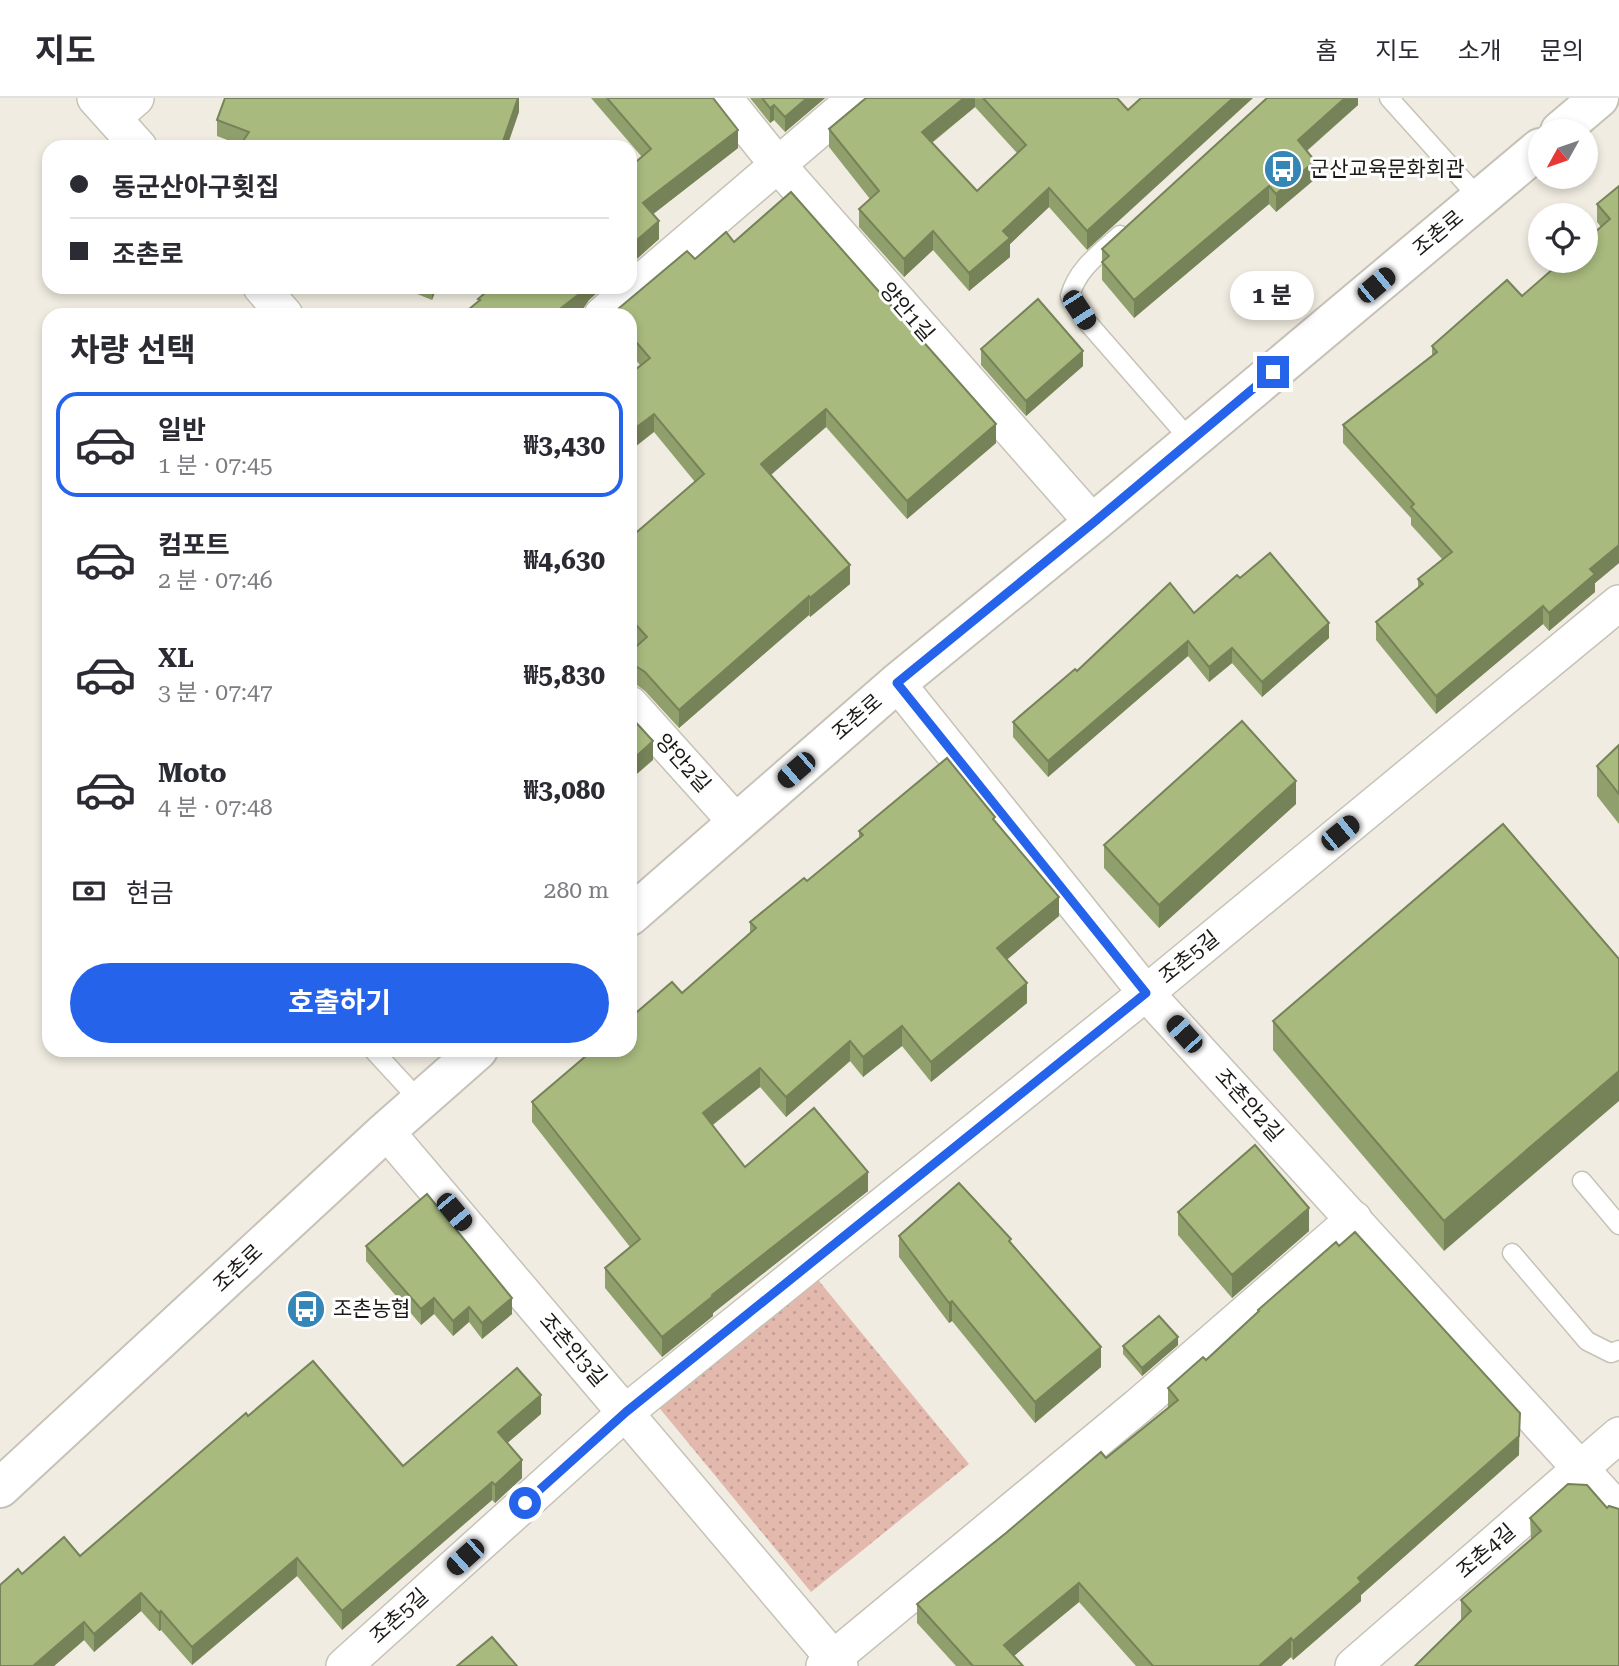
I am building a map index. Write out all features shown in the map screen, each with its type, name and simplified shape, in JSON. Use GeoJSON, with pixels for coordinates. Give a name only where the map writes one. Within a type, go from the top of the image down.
{"type":"FeatureCollection","features":[{"type":"Feature","properties":{"kind":"street","name":"양안1길"},"geometry":{"type":"LineString","coordinates":[[724,98],[778,165],[1093,523]]}},
{"type":"Feature","properties":{"kind":"street"},"geometry":{"type":"LineString","coordinates":[[637,286],[856,98]]}},
{"type":"Feature","properties":{"kind":"street"},"geometry":{"type":"LineString","coordinates":[[1574,119],[1599,98]]}},
{"type":"Feature","properties":{"kind":"street"},"geometry":{"type":"LineString","coordinates":[[115,105],[135,140]]}},
{"type":"Feature","properties":{"kind":"street","name":"조촌로"},"geometry":{"type":"LineString","coordinates":[[637,910],[897,683],[1093,523],[1528,158]]}},
{"type":"Feature","properties":{"kind":"street"},"geometry":{"type":"LineString","coordinates":[[267,294],[279,308]]}},
{"type":"Feature","properties":{"kind":"street"},"geometry":{"type":"LineString","coordinates":[[611,308],[628,294]]}},
{"type":"Feature","properties":{"kind":"street","name":"조촌5길"},"geometry":{"type":"LineString","coordinates":[[344,1666],[626,1412],[1146,993],[1619,603]]}},
{"type":"Feature","properties":{"kind":"street","name":"조촌안2길"},"geometry":{"type":"LineString","coordinates":[[897,683],[1146,993],[1619,1511]]}},
{"type":"Feature","properties":{"kind":"street","name":"양안2길"},"geometry":{"type":"LineString","coordinates":[[637,712],[736,822]]}},
{"type":"Feature","properties":{"kind":"street","name":"조촌로"},"geometry":{"type":"LineString","coordinates":[[0,1488],[470,1057]]}},
{"type":"Feature","properties":{"kind":"street","name":"조촌안3길"},"geometry":{"type":"LineString","coordinates":[[386,1132],[626,1412],[832,1663]]}},
{"type":"Feature","properties":{"kind":"street"},"geometry":{"type":"LineString","coordinates":[[832,1663],[1138,1407],[1353,1220]]}},
{"type":"Feature","properties":{"kind":"street","name":"조촌4길"},"geometry":{"type":"LineString","coordinates":[[1353,1666],[1619,1435]]}},
{"type":"Feature","properties":{"kind":"lane"},"geometry":{"type":"LineString","coordinates":[[1389,98],[1479,198]]}},
{"type":"Feature","properties":{"kind":"lane"},"geometry":{"type":"LineString","coordinates":[[1131,225],[1081,271],[1073,282],[1070,296],[1088,323],[1191,441]]}},
{"type":"Feature","properties":{"kind":"lane"},"geometry":{"type":"LineString","coordinates":[[379,1057],[420,1101]]}},
{"type":"Feature","properties":{"kind":"lane"},"geometry":{"type":"LineString","coordinates":[[1582,1181],[1619,1225]]}},
{"type":"Feature","properties":{"kind":"lane"},"geometry":{"type":"LineString","coordinates":[[1512,1253],[1587,1341],[1611,1353],[1619,1350]]}},
{"type":"Feature","properties":{"kind":"shaded area"},"geometry":{"type":"Polygon","coordinates":[[[810,1270],[969,1464],[811,1592],[652,1399],[810,1270]]]}},
{"type":"Feature","properties":{"kind":"building"},"geometry":{"type":"Polygon","coordinates":[[[225,98],[518,98],[503,140],[244,140],[249,132],[217,120],[225,98]]]}},
{"type":"Feature","properties":{"kind":"building"},"geometry":{"type":"Polygon","coordinates":[[[607,98],[713,98],[738,130],[643,203],[659,221],[637,240],[637,161],[651,149],[607,98]]]}},
{"type":"Feature","properties":{"kind":"building"},"geometry":{"type":"Polygon","coordinates":[[[762,98],[807,98],[785,117],[774,105],[770,108],[762,98]]]}},
{"type":"Feature","properties":{"kind":"building"},"geometry":{"type":"Polygon","coordinates":[[[866,98],[964,98],[922,132],[977,191],[1026,145],[983,98],[1117,98],[1128,110],[1141,98],[1233,98],[1087,231],[1049,188],[1003,231],[1010,238],[969,273],[933,231],[904,259],[859,209],[879,191],[829,129],[866,98]]]}},
{"type":"Feature","properties":{"kind":"building"},"geometry":{"type":"Polygon","coordinates":[[[1267,98],[1345,98],[1298,140],[1315,161],[1276,194],[1269,186],[1134,300],[1102,262],[1109,256],[1102,249],[1267,98]]]}},
{"type":"Feature","properties":{"kind":"building"},"geometry":{"type":"Polygon","coordinates":[[[1619,186],[1619,545],[1590,569],[1595,574],[1549,613],[1543,606],[1436,696],[1376,622],[1423,584],[1418,579],[1452,552],[1411,507],[1414,504],[1343,425],[1437,352],[1432,346],[1507,280],[1522,296],[1548,273],[1598,273],[1598,230],[1610,219],[1598,203],[1619,186]]]}},
{"type":"Feature","properties":{"kind":"building"},"geometry":{"type":"Polygon","coordinates":[[[791,192],[996,424],[907,501],[826,409],[761,464],[850,565],[810,598],[809,596],[679,710],[645,672],[637,667],[637,646],[647,637],[637,626],[637,532],[704,474],[654,414],[637,427],[637,368],[650,358],[637,343],[637,308],[619,308],[687,251],[695,259],[726,232],[734,242],[791,192]]]}},
{"type":"Feature","properties":{"kind":"building"},"geometry":{"type":"Polygon","coordinates":[[[484,294],[579,294],[561,308],[470,308],[480,300],[478,299],[484,294]]]}},
{"type":"Feature","properties":{"kind":"building"},"geometry":{"type":"Polygon","coordinates":[[[1038,299],[1083,351],[1026,401],[981,349],[1038,299]]]}},
{"type":"Feature","properties":{"kind":"building"},"geometry":{"type":"Polygon","coordinates":[[[1270,553],[1329,623],[1262,682],[1232,648],[1209,667],[1188,641],[1048,761],[1013,722],[1075,669],[1077,671],[1170,583],[1194,613],[1237,575],[1240,578],[1270,553]]]}},
{"type":"Feature","properties":{"kind":"building"},"geometry":{"type":"Polygon","coordinates":[[[1242,721],[1296,781],[1159,905],[1104,845],[1242,721]]]}},
{"type":"Feature","properties":{"kind":"building"},"geometry":{"type":"Polygon","coordinates":[[[637,724],[653,741],[637,756],[637,724]]]}},
{"type":"Feature","properties":{"kind":"building"},"geometry":{"type":"Polygon","coordinates":[[[1619,745],[1619,794],[1597,766],[1619,745]]]}},
{"type":"Feature","properties":{"kind":"building"},"geometry":{"type":"Polygon","coordinates":[[[947,758],[995,817],[993,819],[1059,897],[997,948],[1027,983],[931,1062],[902,1026],[863,1057],[850,1041],[786,1097],[760,1068],[703,1113],[745,1167],[814,1108],[868,1172],[662,1337],[605,1268],[640,1239],[532,1102],[585,1057],[637,1057],[637,1012],[672,982],[682,993],[756,928],[750,922],[804,878],[807,881],[863,835],[859,831],[947,758]]]}},
{"type":"Feature","properties":{"kind":"building"},"geometry":{"type":"Polygon","coordinates":[[[1503,824],[1619,959],[1619,1071],[1444,1221],[1273,1021],[1503,824]]]}},
{"type":"Feature","properties":{"kind":"building"},"geometry":{"type":"Polygon","coordinates":[[[1255,1145],[1309,1208],[1232,1275],[1178,1212],[1255,1145]]]}},
{"type":"Feature","properties":{"kind":"building"},"geometry":{"type":"Polygon","coordinates":[[[959,1183],[1011,1239],[1009,1241],[1101,1347],[1035,1402],[952,1301],[949,1303],[899,1236],[959,1183]]]}},
{"type":"Feature","properties":{"kind":"building"},"geometry":{"type":"Polygon","coordinates":[[[427,1194],[512,1298],[482,1323],[469,1307],[453,1321],[434,1298],[421,1309],[366,1246],[427,1194]]]}},
{"type":"Feature","properties":{"kind":"building"},"geometry":{"type":"Polygon","coordinates":[[[1355,1232],[1520,1413],[1519,1436],[1358,1578],[1361,1582],[1293,1641],[1291,1638],[1259,1666],[1153,1666],[1079,1583],[1004,1645],[1023,1666],[973,1666],[917,1604],[1101,1452],[1106,1458],[1178,1400],[1168,1388],[1203,1357],[1206,1360],[1336,1242],[1339,1246],[1355,1232]]]}},
{"type":"Feature","properties":{"kind":"building"},"geometry":{"type":"Polygon","coordinates":[[[1159,1316],[1178,1337],[1142,1368],[1123,1346],[1159,1316]]]}},
{"type":"Feature","properties":{"kind":"building"},"geometry":{"type":"Polygon","coordinates":[[[313,1361],[403,1466],[517,1368],[541,1395],[498,1432],[522,1460],[495,1485],[492,1482],[342,1611],[297,1558],[192,1647],[161,1611],[159,1613],[141,1593],[94,1634],[84,1622],[33,1666],[0,1666],[0,1585],[18,1569],[22,1574],[64,1537],[80,1556],[246,1413],[248,1416],[313,1361]]]}},
{"type":"Feature","properties":{"kind":"building"},"geometry":{"type":"Polygon","coordinates":[[[1568,1484],[1587,1485],[1607,1508],[1609,1506],[1619,1509],[1619,1666],[1415,1666],[1471,1611],[1461,1600],[1541,1531],[1530,1518],[1568,1484]]]}},
{"type":"Feature","properties":{"kind":"building"},"geometry":{"type":"Polygon","coordinates":[[[492,1637],[517,1666],[457,1666],[492,1637]]]}},
{"type":"Feature","properties":{"kind":"place","name":"군산교육문화회관"},"geometry":{"type":"Point","coordinates":[1283,169]}},
{"type":"Feature","properties":{"kind":"place","name":"조촌농협"},"geometry":{"type":"Point","coordinates":[306,1309]}},
{"type":"Feature","properties":{"kind":"route"},"geometry":{"type":"LineString","coordinates":[[525,1503],[626,1412],[1146,993],[897,683],[1273,372]]}}]}
